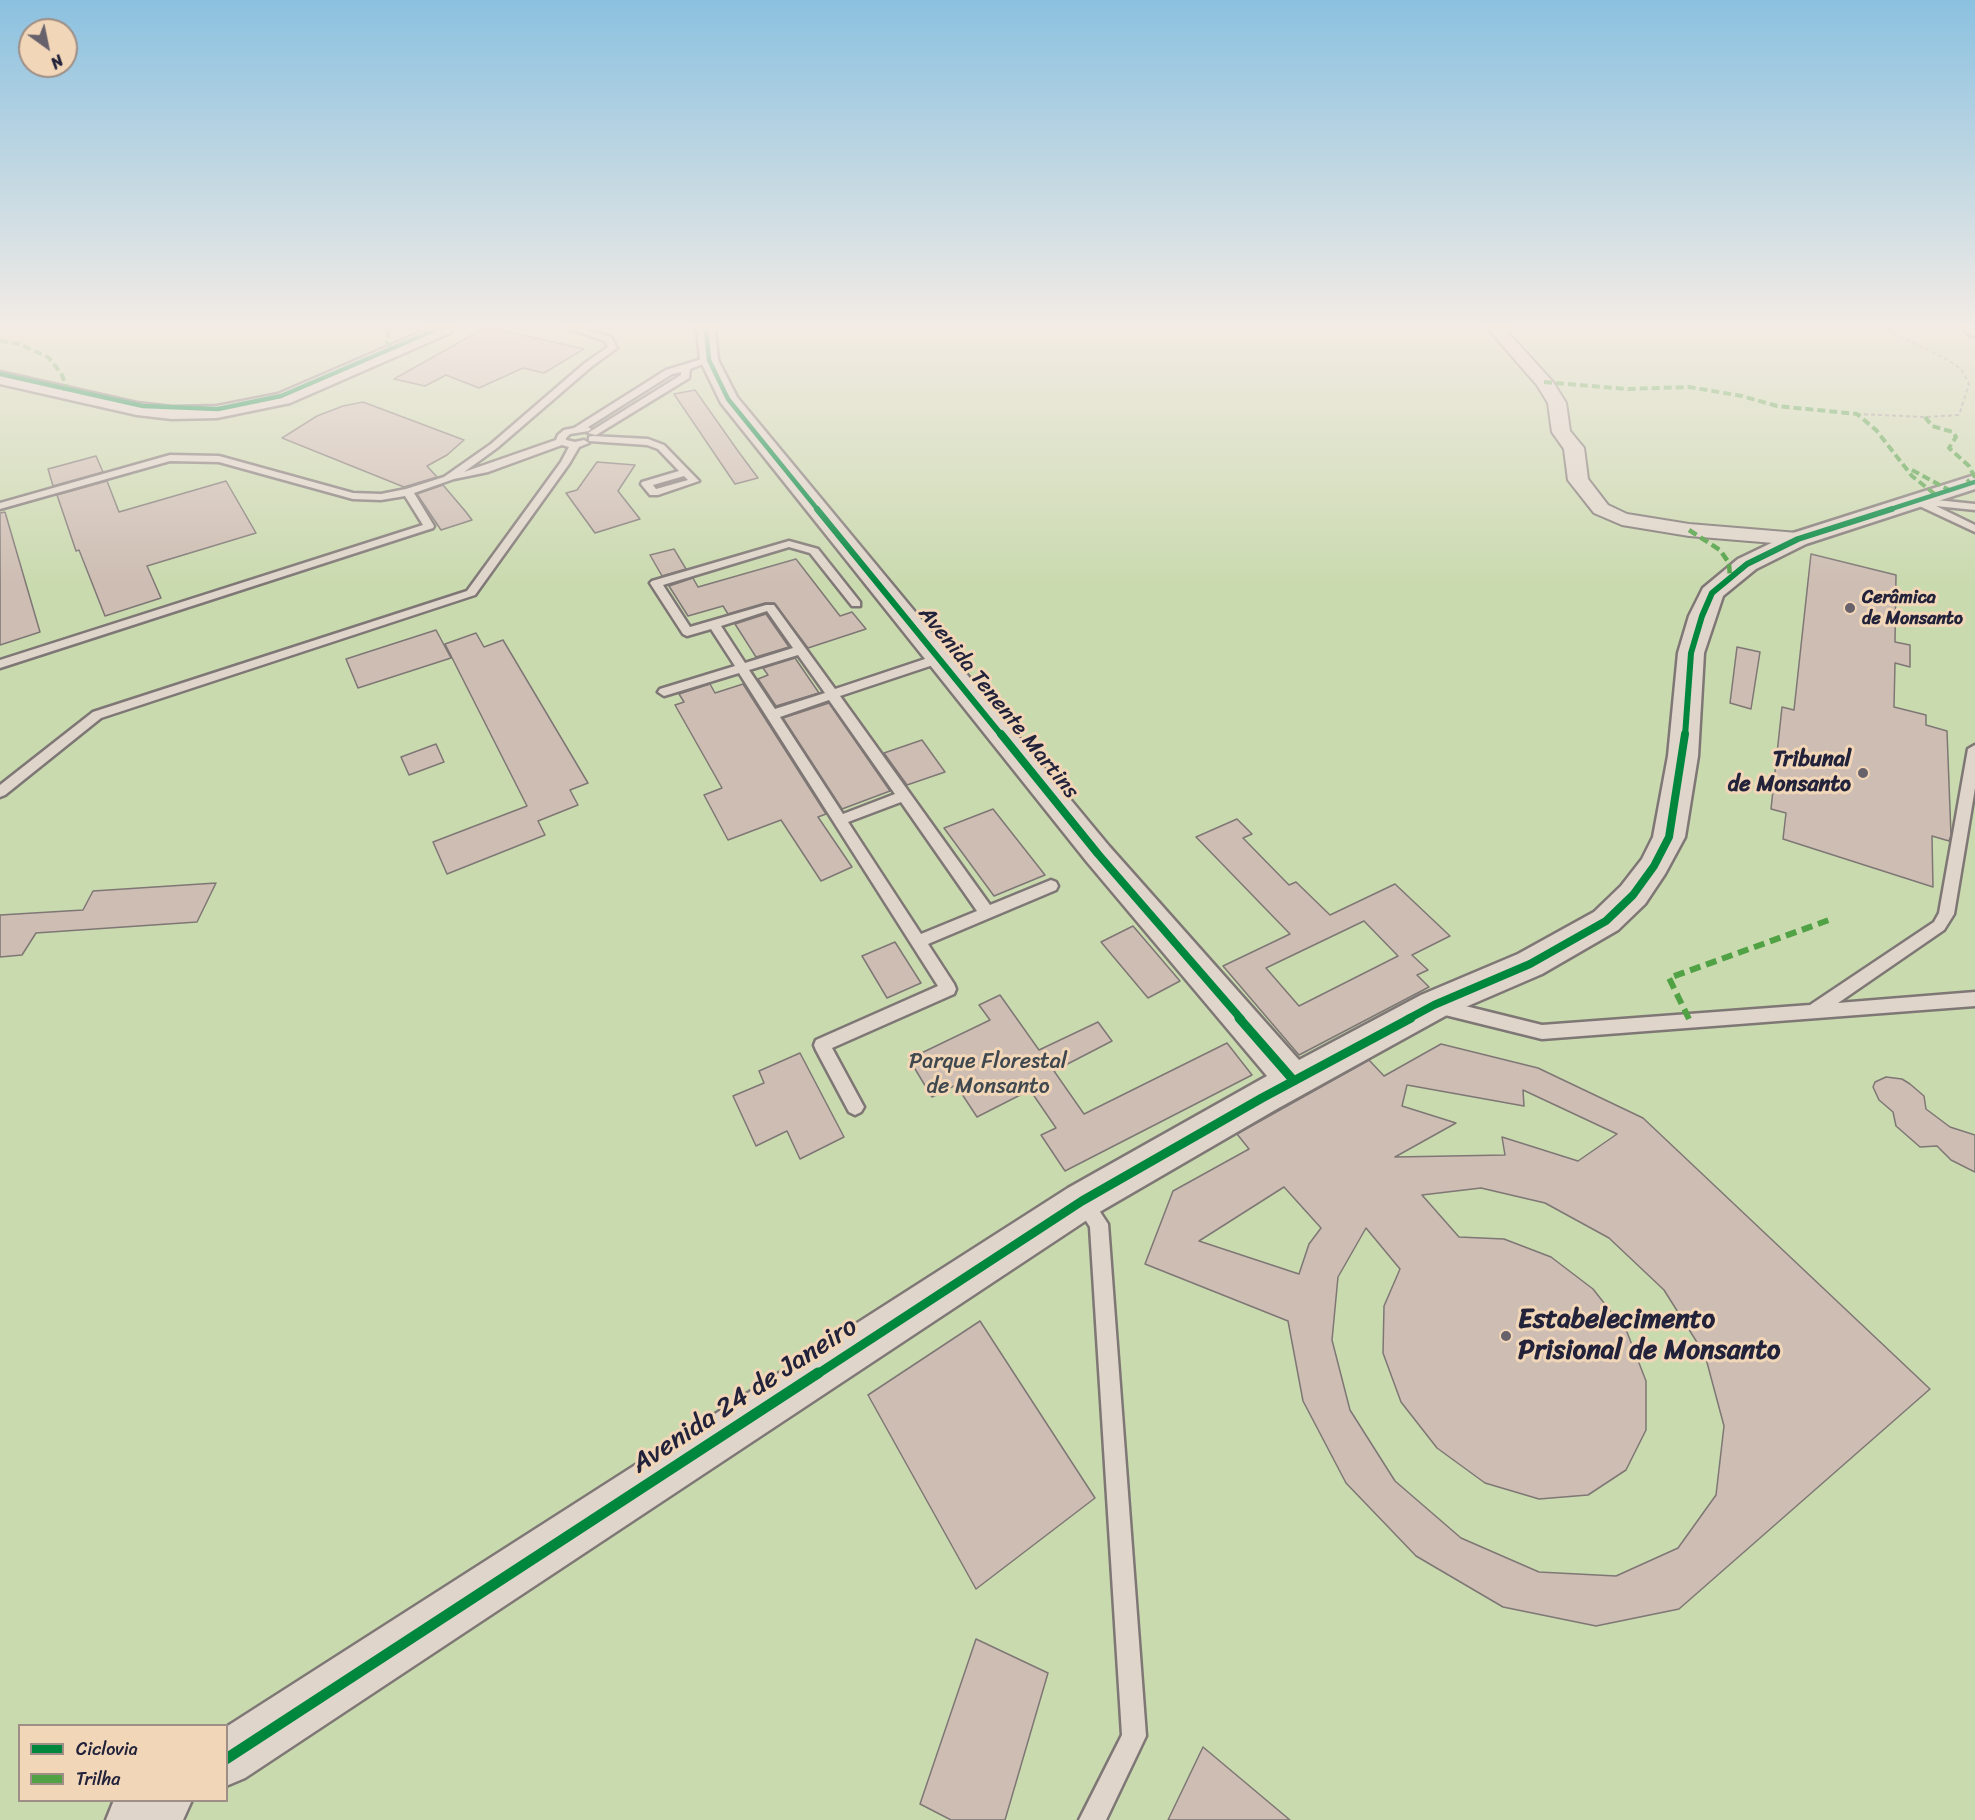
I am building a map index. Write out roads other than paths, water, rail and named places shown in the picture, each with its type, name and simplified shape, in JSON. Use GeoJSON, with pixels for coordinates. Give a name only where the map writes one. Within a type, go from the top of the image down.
{"type":"FeatureCollection","features":[{"type":"Feature","properties":{"kind":"street","name":"Avenida Tenente Martins"},"geometry":{"type":"LineString","coordinates":[[740,414],[1105,863],[1294,1081]]}},
{"type":"Feature","properties":{"kind":"street"},"geometry":{"type":"LineString","coordinates":[[1559,414],[1561,432],[1574,448],[1578,480],[1601,509],[1622,519],[1689,530],[1798,539]]}},
{"type":"Feature","properties":{"kind":"street","name":"Avenida 24 de Janeiro"},"geometry":{"type":"LineString","coordinates":[[228,1758],[1082,1201],[1434,1005],[1530,964],[1606,921],[1633,895],[1654,866],[1669,837],[1683,756],[1691,653],[1712,592],[1748,564],[1798,539],[1975,482]]}},
{"type":"Feature","properties":{"kind":"street"},"geometry":{"type":"LineString","coordinates":[[134,1820],[161,1802]]}},
{"type":"Feature","properties":{"kind":"lane"},"geometry":{"type":"LineString","coordinates":[[448,479],[494,446],[531,414]]}},
{"type":"Feature","properties":{"kind":"lane"},"geometry":{"type":"LineString","coordinates":[[561,442],[561,437],[567,432],[578,429],[602,414]]}},
{"type":"Feature","properties":{"kind":"lane"},"geometry":{"type":"LineString","coordinates":[[0,792],[97,715],[471,593],[566,462],[575,445],[627,414]]}},
{"type":"Feature","properties":{"kind":"lane"},"geometry":{"type":"LineString","coordinates":[[578,429],[593,436],[648,442],[661,447],[686,472]]}},
{"type":"Feature","properties":{"kind":"lane"},"geometry":{"type":"LineString","coordinates":[[0,506],[170,458],[219,459],[353,496],[381,497],[484,471],[561,442],[575,445]]}},
{"type":"Feature","properties":{"kind":"lane"},"geometry":{"type":"LineString","coordinates":[[0,664],[429,526],[408,492]]}},
{"type":"Feature","properties":{"kind":"lane"},"geometry":{"type":"LineString","coordinates":[[1917,501],[1975,507]]}},
{"type":"Feature","properties":{"kind":"lane"},"geometry":{"type":"LineString","coordinates":[[1917,501],[1975,529]]}},
{"type":"Feature","properties":{"kind":"lane"},"geometry":{"type":"LineString","coordinates":[[856,604],[814,551],[789,544],[656,583],[687,632],[770,608],[987,913]]}},
{"type":"Feature","properties":{"kind":"lane"},"geometry":{"type":"LineString","coordinates":[[714,624],[948,989],[822,1045],[855,1107]]}},
{"type":"Feature","properties":{"kind":"lane"},"geometry":{"type":"LineString","coordinates":[[664,692],[800,650]]}},
{"type":"Feature","properties":{"kind":"lane"},"geometry":{"type":"LineString","coordinates":[[772,715],[938,659]]}},
{"type":"Feature","properties":{"kind":"lane"},"geometry":{"type":"LineString","coordinates":[[1813,1011],[1939,926],[1946,914],[1975,748]]}},
{"type":"Feature","properties":{"kind":"lane"},"geometry":{"type":"LineString","coordinates":[[840,820],[904,796]]}},
{"type":"Feature","properties":{"kind":"lane"},"geometry":{"type":"LineString","coordinates":[[918,942],[1051,886]]}},
{"type":"Feature","properties":{"kind":"lane"},"geometry":{"type":"LineString","coordinates":[[1434,1005],[1542,1032],[1975,999]]}},
{"type":"Feature","properties":{"kind":"lane"},"geometry":{"type":"LineString","coordinates":[[1082,1201],[1099,1224],[1134,1736],[1092,1820]]}},
{"type":"Feature","properties":{"kind":"place","name":"Cerâmica de Monsanto"},"geometry":{"type":"Point","coordinates":[1850,608]}},
{"type":"Feature","properties":{"kind":"place","name":"Tribunal de Monsanto"},"geometry":{"type":"Point","coordinates":[1863,773]}},
{"type":"Feature","properties":{"kind":"place","name":"Estabelecimento Prisional de Monsanto"},"geometry":{"type":"Point","coordinates":[1506,1336]}},
{"type":"Feature","properties":{"kind":"park label","name":"Parque Florestal de Monsanto"},"geometry":{"type":"Point","coordinates":[988,1074]}}]}
